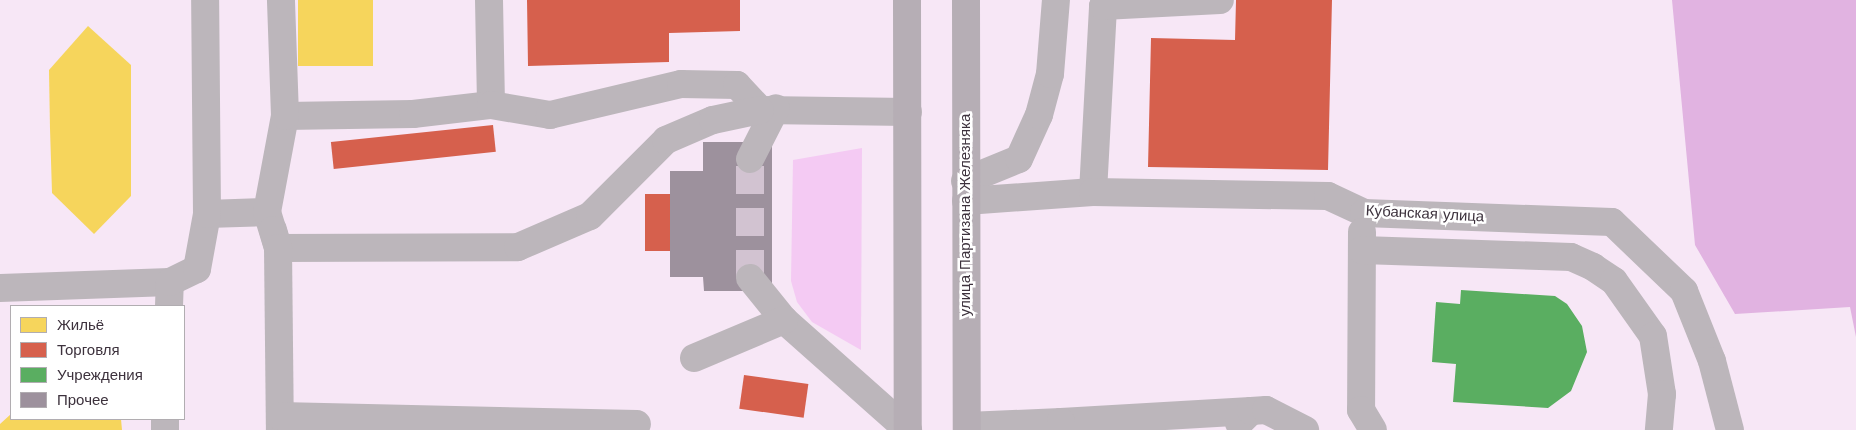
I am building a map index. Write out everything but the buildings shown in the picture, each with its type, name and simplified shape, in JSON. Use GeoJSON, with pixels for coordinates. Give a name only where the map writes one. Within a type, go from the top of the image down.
{"type":"FeatureCollection","features":[{"type":"Feature","properties":{"kind":"main road"},"geometry":{"type":"LineString","coordinates":[[907,0],[908,430]]}},
{"type":"Feature","properties":{"kind":"main road","name":"улица Партизана Железняка"},"geometry":{"type":"LineString","coordinates":[[966,0],[967,428]]}},
{"type":"Feature","properties":{"kind":"street"},"geometry":{"type":"LineString","coordinates":[[0,288],[170,294],[197,269],[207,214],[205,0]]}},
{"type":"Feature","properties":{"kind":"street"},"geometry":{"type":"LineString","coordinates":[[281,0],[285,116],[267,212],[278,248],[280,423],[637,424]]}},
{"type":"Feature","properties":{"kind":"street"},"geometry":{"type":"LineString","coordinates":[[489,0],[491,105]]}},
{"type":"Feature","properties":{"kind":"street"},"geometry":{"type":"LineString","coordinates":[[965,191],[1018,159],[1039,115],[1050,74],[1056,0]]}},
{"type":"Feature","properties":{"kind":"street"},"geometry":{"type":"LineString","coordinates":[[1094,192],[1103,6],[1220,0]]}},
{"type":"Feature","properties":{"kind":"street"},"geometry":{"type":"LineString","coordinates":[[285,116],[413,114],[491,105],[550,115],[681,84],[737,84],[768,109]]}},
{"type":"Feature","properties":{"kind":"street"},"geometry":{"type":"LineString","coordinates":[[750,159],[768,109]]}},
{"type":"Feature","properties":{"kind":"street"},"geometry":{"type":"LineString","coordinates":[[278,248],[518,247],[590,216],[666,140],[713,120],[768,109],[908,112]]}},
{"type":"Feature","properties":{"kind":"street","name":"Кубанская улица"},"geometry":{"type":"LineString","coordinates":[[965,191],[1328,196],[1364,213],[1612,222],[1684,291],[1712,361],[1730,430]]}},
{"type":"Feature","properties":{"kind":"street"},"geometry":{"type":"LineString","coordinates":[[207,214],[267,212]]}},
{"type":"Feature","properties":{"kind":"street"},"geometry":{"type":"LineString","coordinates":[[1364,213],[1358,347],[1360,410],[1374,430]]}},
{"type":"Feature","properties":{"kind":"street"},"geometry":{"type":"LineString","coordinates":[[1362,250],[1571,257],[1593,267],[1614,281],[1653,336],[1662,394],[1659,430]]}},
{"type":"Feature","properties":{"kind":"street"},"geometry":{"type":"LineString","coordinates":[[750,278],[784,320],[908,430]]}},
{"type":"Feature","properties":{"kind":"street"},"geometry":{"type":"LineString","coordinates":[[694,358],[784,320]]}},
{"type":"Feature","properties":{"kind":"street"},"geometry":{"type":"LineString","coordinates":[[967,428],[1061,426],[1251,411],[1279,413],[1305,430]]}},
{"type":"Feature","properties":{"kind":"street"},"geometry":{"type":"LineString","coordinates":[[1232,430],[1251,411]]}},
{"type":"Feature","properties":{"kind":"shaded area"},"geometry":{"type":"Polygon","coordinates":[[[1672,0],[1856,0],[1856,337],[1850,307],[1735,314],[1695,245],[1672,0]]]}},
{"type":"Feature","properties":{"kind":"shaded area"},"geometry":{"type":"Polygon","coordinates":[[[862,148],[861,350],[812,322],[797,302],[791,281],[793,160],[862,148]]]}},
{"type":"Feature","properties":{"kind":"tunnel"},"geometry":{"type":"LineString","coordinates":[[750,159],[750,278]]}}]}
